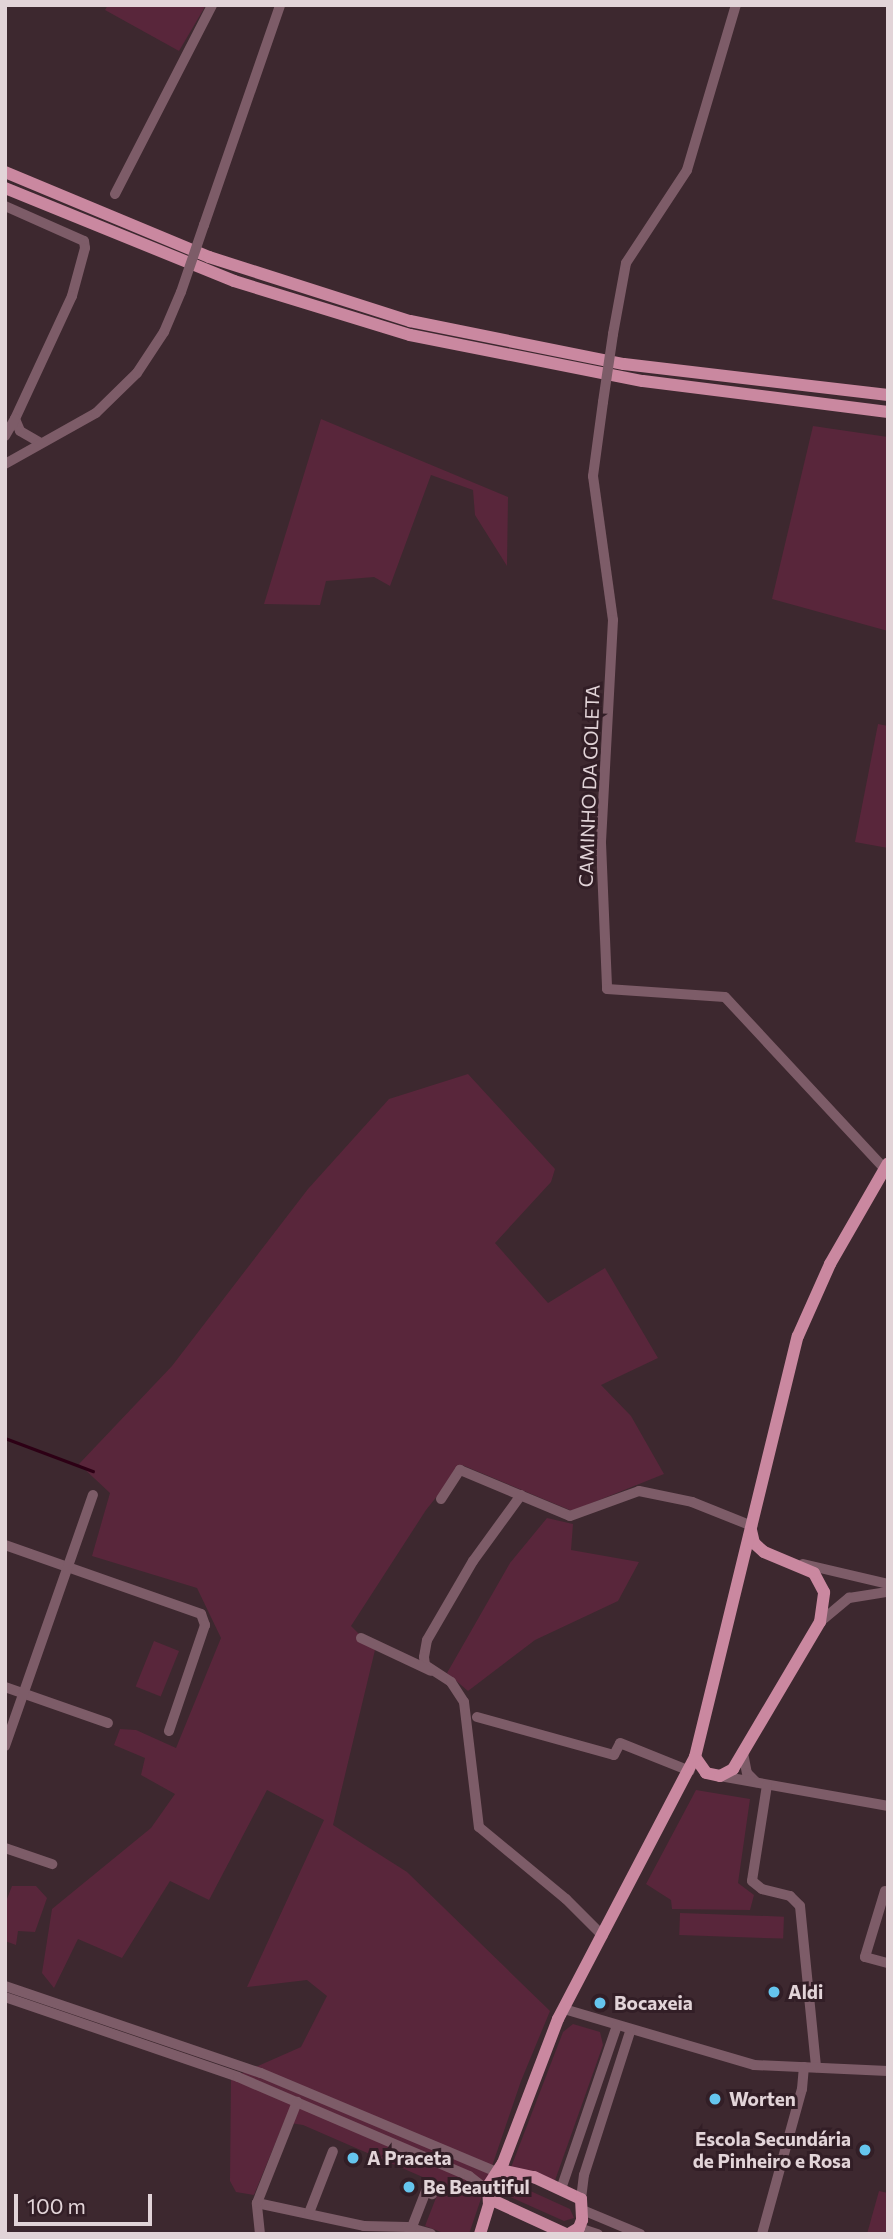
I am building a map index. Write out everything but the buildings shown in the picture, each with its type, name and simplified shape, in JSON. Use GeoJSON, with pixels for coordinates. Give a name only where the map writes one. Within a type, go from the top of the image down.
{"type":"FeatureCollection","features":[{"type":"Feature","properties":{"kind":"main road"},"geometry":{"type":"LineString","coordinates":[[5,172],[209,257],[410,321],[565,354],[764,381],[888,393]]}},
{"type":"Feature","properties":{"kind":"main road"},"geometry":{"type":"LineString","coordinates":[[5,188],[234,281],[410,335],[630,379],[888,411]]}},
{"type":"Feature","properties":{"kind":"main road"},"geometry":{"type":"LineString","coordinates":[[482,2228],[489,2195],[502,2169],[541,2058],[564,2009],[690,1771],[798,1336],[830,1264],[886,1165]]}},
{"type":"Feature","properties":{"kind":"main road"},"geometry":{"type":"LineString","coordinates":[[683,1786],[730,1772],[820,1622],[824,1592],[814,1573],[802,1564],[764,1552],[754,1543],[751,1528]]}},
{"type":"Feature","properties":{"kind":"main road"},"geometry":{"type":"LineString","coordinates":[[743,1562],[764,1552]]}},
{"type":"Feature","properties":{"kind":"main road"},"geometry":{"type":"LineString","coordinates":[[695,1757],[703,1771],[718,1775]]}},
{"type":"Feature","properties":{"kind":"main road"},"geometry":{"type":"LineString","coordinates":[[489,2195],[514,2211],[571,2232],[583,2205],[561,2189],[502,2169]]}},
{"type":"Feature","properties":{"kind":"main road"},"geometry":{"type":"LineString","coordinates":[[482,2228],[496,2213],[514,2211]]}},
{"type":"Feature","properties":{"kind":"street"},"geometry":{"type":"LineString","coordinates":[[115,194],[212,5]]}},
{"type":"Feature","properties":{"kind":"street"},"geometry":{"type":"LineString","coordinates":[[5,464],[39,442],[96,414],[137,373],[164,332],[181,292],[280,5]]}},
{"type":"Feature","properties":{"kind":"street","name":"CAMINHO DA GOLETA"},"geometry":{"type":"LineString","coordinates":[[736,5],[687,170],[626,263],[593,476],[613,620],[601,843],[607,989],[724,997],[886,1165]]}},
{"type":"Feature","properties":{"kind":"street"},"geometry":{"type":"LineString","coordinates":[[5,206],[84,241],[85,248],[72,296],[5,436]]}},
{"type":"Feature","properties":{"kind":"street"},"geometry":{"type":"LineString","coordinates":[[15,419],[20,431],[39,442]]}},
{"type":"Feature","properties":{"kind":"street"},"geometry":{"type":"LineString","coordinates":[[441,1499],[460,1470],[569,1516],[639,1491],[661,1494],[751,1528]]}},
{"type":"Feature","properties":{"kind":"street"},"geometry":{"type":"LineString","coordinates":[[5,1746],[93,1495]]}},
{"type":"Feature","properties":{"kind":"street"},"geometry":{"type":"LineString","coordinates":[[434,1672],[425,1665],[426,1640],[473,1561],[521,1495]]}},
{"type":"Feature","properties":{"kind":"street"},"geometry":{"type":"LineString","coordinates":[[5,1545],[201,1614],[205,1625],[169,1731]]}},
{"type":"Feature","properties":{"kind":"street"},"geometry":{"type":"LineString","coordinates":[[802,1564],[888,1584]]}},
{"type":"Feature","properties":{"kind":"street"},"geometry":{"type":"LineString","coordinates":[[820,1622],[849,1598],[888,1592]]}},
{"type":"Feature","properties":{"kind":"street"},"geometry":{"type":"LineString","coordinates":[[361,1639],[451,1682],[464,1702],[479,1827],[566,1899],[603,1936]]}},
{"type":"Feature","properties":{"kind":"street"},"geometry":{"type":"LineString","coordinates":[[5,1687],[108,1723]]}},
{"type":"Feature","properties":{"kind":"street"},"geometry":{"type":"LineString","coordinates":[[477,1717],[614,1755],[620,1743],[690,1771]]}},
{"type":"Feature","properties":{"kind":"street"},"geometry":{"type":"LineString","coordinates":[[743,1753],[747,1773],[763,1785]]}},
{"type":"Feature","properties":{"kind":"street"},"geometry":{"type":"LineString","coordinates":[[718,1775],[888,1806]]}},
{"type":"Feature","properties":{"kind":"street"},"geometry":{"type":"LineString","coordinates":[[763,1785],[752,1881],[762,1889],[790,1896],[800,1906],[816,2067]]}},
{"type":"Feature","properties":{"kind":"street"},"geometry":{"type":"LineString","coordinates":[[5,1848],[52,1864]]}},
{"type":"Feature","properties":{"kind":"street"},"geometry":{"type":"LineString","coordinates":[[885,1891],[865,1957],[888,1963]]}},
{"type":"Feature","properties":{"kind":"street"},"geometry":{"type":"LineString","coordinates":[[5,1986],[261,2073],[502,2169]]}},
{"type":"Feature","properties":{"kind":"street"},"geometry":{"type":"LineString","coordinates":[[5,1997],[298,2102],[469,2176],[489,2195]]}},
{"type":"Feature","properties":{"kind":"street"},"geometry":{"type":"LineString","coordinates":[[564,2009],[754,2065],[887,2067]]}},
{"type":"Feature","properties":{"kind":"street"},"geometry":{"type":"LineString","coordinates":[[561,2189],[617,2025]]}},
{"type":"Feature","properties":{"kind":"street"},"geometry":{"type":"LineString","coordinates":[[631,2029],[584,2175],[583,2205],[640,2234]]}},
{"type":"Feature","properties":{"kind":"street"},"geometry":{"type":"LineString","coordinates":[[762,2234],[802,2089],[804,2067]]}},
{"type":"Feature","properties":{"kind":"street"},"geometry":{"type":"LineString","coordinates":[[260,2234],[257,2203],[298,2102]]}},
{"type":"Feature","properties":{"kind":"street"},"geometry":{"type":"LineString","coordinates":[[309,2213],[333,2151]]}},
{"type":"Feature","properties":{"kind":"street"},"geometry":{"type":"LineString","coordinates":[[411,2231],[426,2191],[432,2194]]}},
{"type":"Feature","properties":{"kind":"street"},"geometry":{"type":"LineString","coordinates":[[257,2203],[364,2226],[431,2234]]}},
{"type":"Feature","properties":{"kind":"street"},"geometry":{"type":"LineString","coordinates":[[571,2232],[598,2234]]}},
{"type":"Feature","properties":{"kind":"shaded area"},"geometry":{"type":"Polygon","coordinates":[[[108,5],[206,5],[179,51],[105,10],[108,5]]]}},
{"type":"Feature","properties":{"kind":"shaded area"},"geometry":{"type":"Polygon","coordinates":[[[321,419],[508,497],[507,566],[475,515],[473,490],[431,475],[390,586],[374,577],[326,581],[320,605],[264,604],[321,419]]]}},
{"type":"Feature","properties":{"kind":"shaded area"},"geometry":{"type":"Polygon","coordinates":[[[813,426],[888,437],[888,631],[772,599],[813,426]]]}},
{"type":"Feature","properties":{"kind":"shaded area"},"geometry":{"type":"Polygon","coordinates":[[[878,724],[888,726],[888,848],[855,842],[878,724]]]}},
{"type":"Feature","properties":{"kind":"shaded area"},"geometry":{"type":"Polygon","coordinates":[[[468,1074],[555,1169],[551,1182],[495,1243],[548,1303],[605,1268],[658,1358],[601,1385],[631,1416],[664,1474],[572,1511],[462,1465],[426,1510],[351,1626],[375,1650],[333,1825],[407,1872],[550,2011],[521,2081],[469,2234],[446,2234],[425,2226],[441,2185],[303,2125],[284,2122],[254,2195],[236,2192],[230,2181],[231,2078],[301,2047],[327,1996],[307,1980],[247,1987],[324,1820],[267,1790],[209,1900],[170,1881],[122,1958],[78,1939],[54,1988],[42,1973],[52,1909],[151,1828],[175,1794],[141,1775],[145,1758],[114,1745],[120,1729],[136,1730],[176,1748],[221,1638],[197,1588],[92,1556],[110,1493],[79,1464],[172,1366],[308,1189],[389,1099],[468,1074]]]}},
{"type":"Feature","properties":{"kind":"shaded area"},"geometry":{"type":"Polygon","coordinates":[[[547,1518],[573,1524],[571,1550],[639,1562],[618,1601],[535,1640],[468,1691],[447,1673],[510,1563],[547,1518]]]}},
{"type":"Feature","properties":{"kind":"shaded area"},"geometry":{"type":"Polygon","coordinates":[[[154,1641],[179,1651],[161,1697],[136,1686],[154,1641]]]}},
{"type":"Feature","properties":{"kind":"shaded area"},"geometry":{"type":"Polygon","coordinates":[[[696,1790],[750,1799],[738,1883],[754,1895],[750,1910],[672,1909],[671,1900],[646,1884],[696,1790]]]}},
{"type":"Feature","properties":{"kind":"shaded area"},"geometry":{"type":"Polygon","coordinates":[[[12,1886],[36,1886],[47,1898],[35,1932],[18,1931],[16,1945],[5,1941],[5,1904],[12,1886]]]}},
{"type":"Feature","properties":{"kind":"shaded area"},"geometry":{"type":"Polygon","coordinates":[[[680,1913],[784,1917],[783,1939],[679,1935],[680,1913]]]}},
{"type":"Feature","properties":{"kind":"shaded area"},"geometry":{"type":"Polygon","coordinates":[[[573,2024],[600,2032],[603,2045],[553,2186],[510,2170],[563,2032],[573,2024]]]}},
{"type":"Feature","properties":{"kind":"shaded area"},"geometry":{"type":"Polygon","coordinates":[[[515,2184],[570,2209],[574,2218],[564,2221],[506,2195],[506,2185],[515,2184]]]}},
{"type":"Feature","properties":{"kind":"shaded area"},"geometry":{"type":"Polygon","coordinates":[[[879,2191],[888,2193],[888,2234],[867,2234],[879,2191]]]}},
{"type":"Feature","properties":{"kind":"waterway"},"geometry":{"type":"LineString","coordinates":[[5,1438],[93,1471]]}},
{"type":"Feature","properties":{"kind":"place","name":"Aldi"},"geometry":{"type":"Point","coordinates":[774,1992]}},
{"type":"Feature","properties":{"kind":"place","name":"Bocaxeia"},"geometry":{"type":"Point","coordinates":[600,2003]}},
{"type":"Feature","properties":{"kind":"place","name":"Worten"},"geometry":{"type":"Point","coordinates":[715,2099]}},
{"type":"Feature","properties":{"kind":"place","name":"Escola Secundária de Pinheiro e Rosa"},"geometry":{"type":"Point","coordinates":[865,2150]}},
{"type":"Feature","properties":{"kind":"place","name":"A Praceta"},"geometry":{"type":"Point","coordinates":[353,2158]}},
{"type":"Feature","properties":{"kind":"place","name":"Be Beautiful"},"geometry":{"type":"Point","coordinates":[409,2187]}}]}
